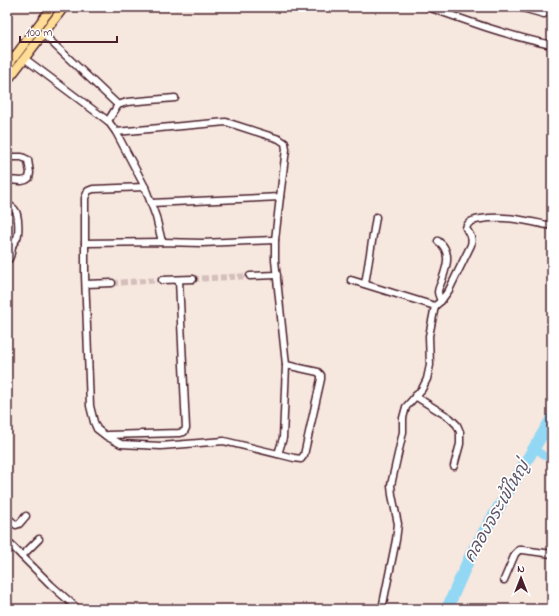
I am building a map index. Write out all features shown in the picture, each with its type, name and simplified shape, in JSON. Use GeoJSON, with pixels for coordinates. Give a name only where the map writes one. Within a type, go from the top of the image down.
{"type":"FeatureCollection","features":[{"type":"Feature","properties":{"kind":"main road"},"geometry":{"type":"LineString","coordinates":[[7,67],[52,7]]}},
{"type":"Feature","properties":{"kind":"main road"},"geometry":{"type":"LineString","coordinates":[[7,81],[64,7]]}},
{"type":"Feature","properties":{"kind":"street"},"geometry":{"type":"LineString","coordinates":[[428,7],[515,36],[547,44],[552,43]]}},
{"type":"Feature","properties":{"kind":"street"},"geometry":{"type":"LineString","coordinates":[[519,7],[544,14]]}},
{"type":"Feature","properties":{"kind":"street"},"geometry":{"type":"LineString","coordinates":[[43,34],[118,105]]}},
{"type":"Feature","properties":{"kind":"street"},"geometry":{"type":"LineString","coordinates":[[24,58],[108,121],[116,132],[145,187],[156,216],[162,242]]}},
{"type":"Feature","properties":{"kind":"street"},"geometry":{"type":"LineString","coordinates":[[108,121],[118,105],[133,101],[175,98]]}},
{"type":"Feature","properties":{"kind":"street"},"geometry":{"type":"LineString","coordinates":[[116,132],[226,122],[279,139],[285,143],[286,150],[275,240],[275,260],[286,365],[283,438],[278,454]]}},
{"type":"Feature","properties":{"kind":"street"},"geometry":{"type":"LineString","coordinates":[[7,157],[22,157],[28,160],[30,173],[29,178],[26,180],[7,180]]}},
{"type":"Feature","properties":{"kind":"street"},"geometry":{"type":"LineString","coordinates":[[145,187],[93,188],[88,191],[85,198],[90,406],[97,429],[121,444],[161,446],[224,441],[294,458],[301,458],[304,455],[321,375],[318,372],[286,365]]}},
{"type":"Feature","properties":{"kind":"street"},"geometry":{"type":"LineString","coordinates":[[151,203],[280,197]]}},
{"type":"Feature","properties":{"kind":"street"},"geometry":{"type":"LineString","coordinates":[[7,206],[16,210],[18,226],[17,238],[12,246],[10,257],[7,259]]}},
{"type":"Feature","properties":{"kind":"street"},"geometry":{"type":"LineString","coordinates":[[365,284],[376,217]]}},
{"type":"Feature","properties":{"kind":"street"},"geometry":{"type":"LineString","coordinates":[[382,609],[398,524],[392,495],[392,485],[403,432],[406,407],[422,389],[427,379],[430,365],[429,336],[435,306],[450,290],[471,245],[471,236],[466,226],[475,220],[504,217],[552,226]]}},
{"type":"Feature","properties":{"kind":"street"},"geometry":{"type":"LineString","coordinates":[[85,243],[202,243],[275,240]]}},
{"type":"Feature","properties":{"kind":"street"},"geometry":{"type":"LineString","coordinates":[[438,241],[443,244],[447,255],[444,274],[438,291],[438,296],[441,301]]}},
{"type":"Feature","properties":{"kind":"street"},"geometry":{"type":"LineString","coordinates":[[250,276],[277,275]]}},
{"type":"Feature","properties":{"kind":"street"},"geometry":{"type":"LineString","coordinates":[[162,280],[193,279]]}},
{"type":"Feature","properties":{"kind":"street"},"geometry":{"type":"LineString","coordinates":[[106,436],[178,433],[184,432],[186,428],[179,280]]}},
{"type":"Feature","properties":{"kind":"street"},"geometry":{"type":"LineString","coordinates":[[351,280],[435,306]]}},
{"type":"Feature","properties":{"kind":"street"},"geometry":{"type":"LineString","coordinates":[[86,284],[112,283]]}},
{"type":"Feature","properties":{"kind":"street"},"geometry":{"type":"LineString","coordinates":[[415,396],[450,418],[457,425],[460,432],[460,444],[454,466]]}},
{"type":"Feature","properties":{"kind":"street"},"geometry":{"type":"LineString","coordinates":[[7,517],[16,525],[26,516]]}},
{"type":"Feature","properties":{"kind":"street"},"geometry":{"type":"LineString","coordinates":[[22,556],[39,539]]}},
{"type":"Feature","properties":{"kind":"street"},"geometry":{"type":"LineString","coordinates":[[7,541],[51,585],[78,609]]}},
{"type":"Feature","properties":{"kind":"street"},"geometry":{"type":"LineString","coordinates":[[504,580],[515,554],[519,550],[552,554]]}},
{"type":"Feature","properties":{"kind":"waterway","name":"คลองจระเข้ใหญ่"},"geometry":{"type":"LineString","coordinates":[[447,609],[472,552],[552,418]]}},
{"type":"Feature","properties":{"kind":"waterway"},"geometry":{"type":"LineString","coordinates":[[534,448],[552,461]]}},
{"type":"Feature","properties":{"kind":"tunnel"},"geometry":{"type":"LineString","coordinates":[[193,279],[250,276]]}},
{"type":"Feature","properties":{"kind":"tunnel"},"geometry":{"type":"LineString","coordinates":[[112,283],[162,280]]}}]}
